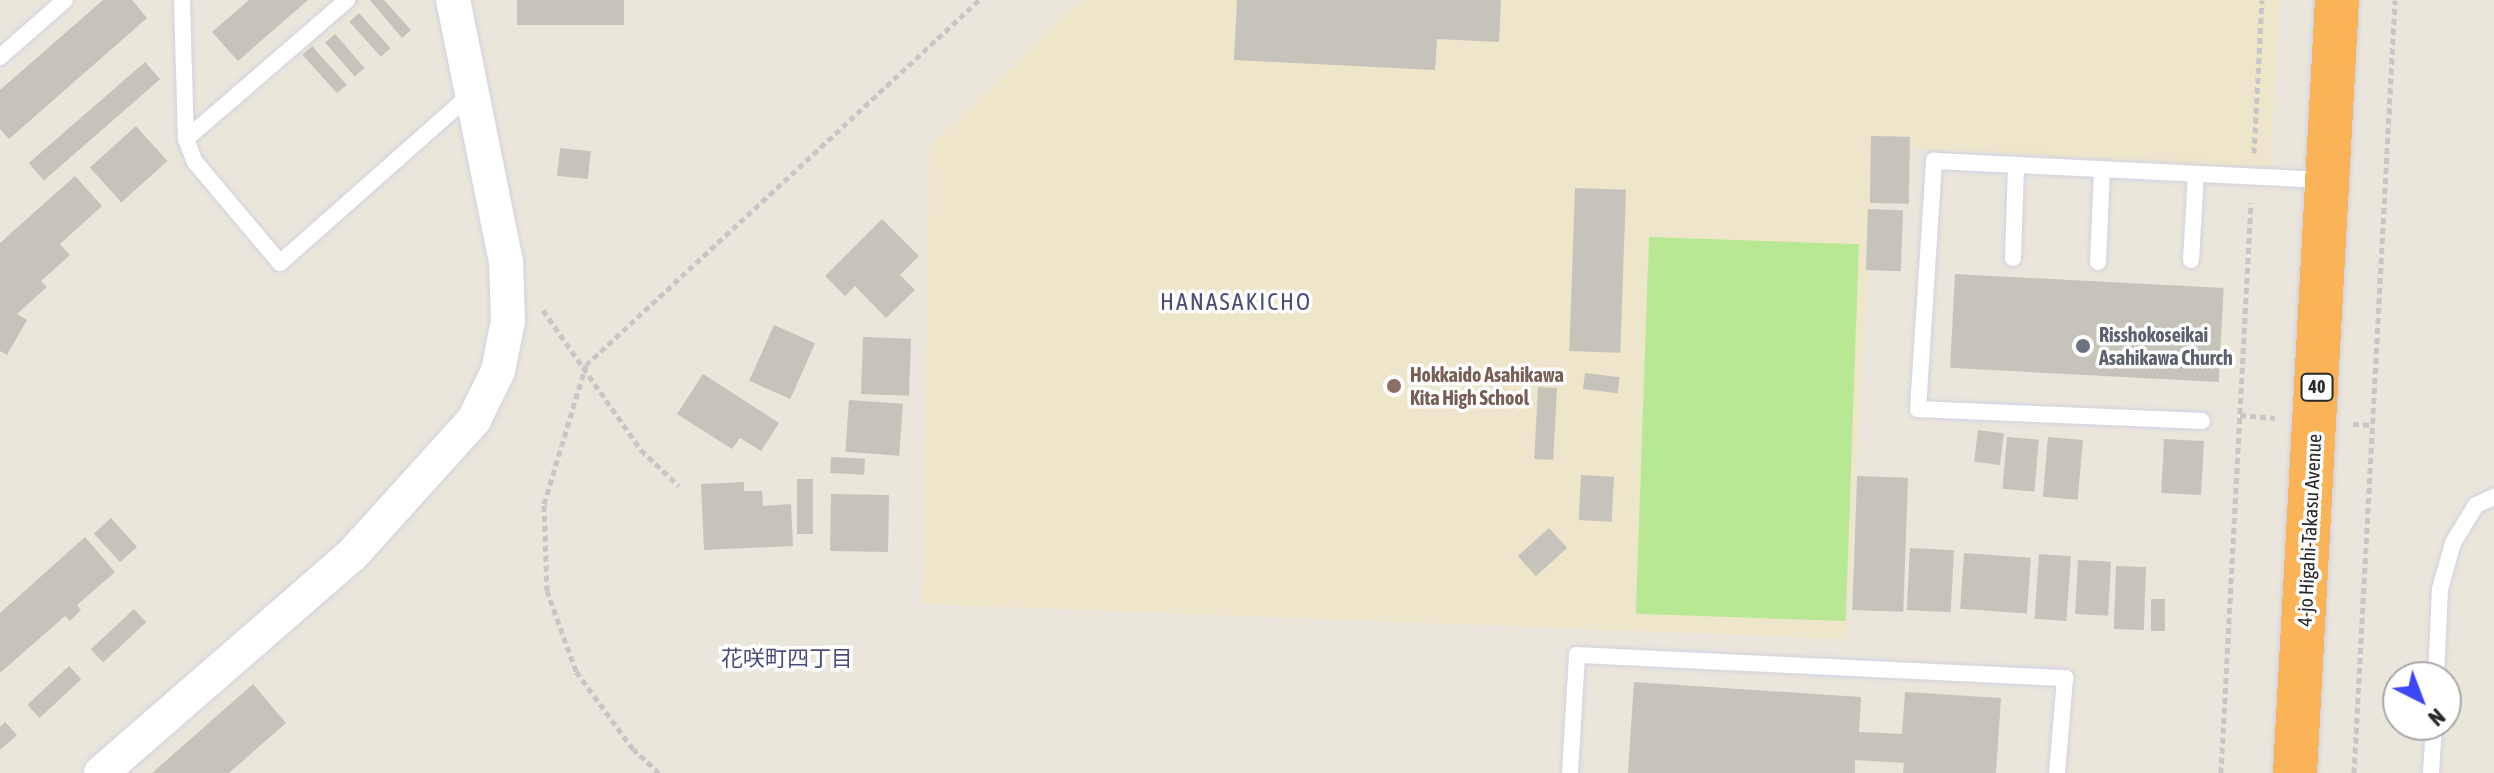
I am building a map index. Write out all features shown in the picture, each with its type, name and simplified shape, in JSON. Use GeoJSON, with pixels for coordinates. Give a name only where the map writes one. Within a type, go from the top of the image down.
{"type":"FeatureCollection","features":[{"type":"Feature","properties":{"kind":"highway","name":"4-jo Higahi-Takasu Avenue"},"geometry":{"type":"LineString","coordinates":[[2295,773],[2337,0]]}},
{"type":"Feature","properties":{"kind":"street"},"geometry":{"type":"LineString","coordinates":[[101,773],[352,555],[464,433],[498,371],[508,321],[506,262],[453,0]]}},
{"type":"Feature","properties":{"kind":"lane"},"geometry":{"type":"LineString","coordinates":[[0,57],[65,0]]}},
{"type":"Feature","properties":{"kind":"lane"},"geometry":{"type":"LineString","coordinates":[[182,0],[186,139],[195,162],[280,263],[473,92]]}},
{"type":"Feature","properties":{"kind":"lane"},"geometry":{"type":"LineString","coordinates":[[186,139],[347,0]]}},
{"type":"Feature","properties":{"kind":"lane"},"geometry":{"type":"LineString","coordinates":[[2202,421],[1918,409],[1934,161],[2328,180]]}},
{"type":"Feature","properties":{"kind":"lane"},"geometry":{"type":"LineString","coordinates":[[2013,258],[2016,166]]}},
{"type":"Feature","properties":{"kind":"lane"},"geometry":{"type":"LineString","coordinates":[[2098,262],[2102,169]]}},
{"type":"Feature","properties":{"kind":"lane"},"geometry":{"type":"LineString","coordinates":[[2191,260],[2196,174]]}},
{"type":"Feature","properties":{"kind":"lane"},"geometry":{"type":"LineString","coordinates":[[2437,661],[2440,589],[2453,543],[2476,505],[2494,497]]}},
{"type":"Feature","properties":{"kind":"lane"},"geometry":{"type":"LineString","coordinates":[[1570,773],[1577,655],[2065,678],[2057,773]]}},
{"type":"Feature","properties":{"kind":"lane"},"geometry":{"type":"LineString","coordinates":[[2431,773],[2433,741]]}},
{"type":"Feature","properties":{"kind":"path"},"geometry":{"type":"LineString","coordinates":[[659,773],[633,749],[576,671],[547,591],[544,504],[586,365],[979,0]]}},
{"type":"Feature","properties":{"kind":"path"},"geometry":{"type":"LineString","coordinates":[[2221,773],[2262,0]]}},
{"type":"Feature","properties":{"kind":"path"},"geometry":{"type":"LineString","coordinates":[[2354,773],[2395,0]]}},
{"type":"Feature","properties":{"kind":"path"},"geometry":{"type":"LineString","coordinates":[[506,262],[586,365],[641,450],[679,486]]}},
{"type":"Feature","properties":{"kind":"shaded area","name":"Hokkaido Asahikawa Kita High School"},"geometry":{"type":"Polygon","coordinates":[[[1081,0],[2280,0],[2270,169],[1875,146],[1847,639],[922,604],[930,146],[1081,0]]]}},
{"type":"Feature","properties":{"kind":"green space"},"geometry":{"type":"Polygon","coordinates":[[[1649,237],[1859,244],[1846,621],[1636,614],[1649,237]]]}},
{"type":"Feature","properties":{"kind":"building"},"geometry":{"type":"Polygon","coordinates":[[[103,0],[132,0],[147,18],[9,139],[0,129],[0,90],[103,0]]]}},
{"type":"Feature","properties":{"kind":"building"},"geometry":{"type":"Polygon","coordinates":[[[249,0],[308,0],[238,61],[212,32],[249,0]]]}},
{"type":"Feature","properties":{"kind":"building"},"geometry":{"type":"Polygon","coordinates":[[[370,0],[384,0],[411,30],[402,38],[370,0]]]}},
{"type":"Feature","properties":{"kind":"building"},"geometry":{"type":"Polygon","coordinates":[[[517,0],[624,0],[624,25],[517,25],[517,0]]]}},
{"type":"Feature","properties":{"kind":"building"},"geometry":{"type":"Polygon","coordinates":[[[1237,0],[1501,0],[1499,42],[1437,39],[1435,70],[1234,60],[1237,0]]]}},
{"type":"Feature","properties":{"kind":"building"},"geometry":{"type":"Polygon","coordinates":[[[359,13],[390,48],[381,57],[349,22],[359,13]]]}},
{"type":"Feature","properties":{"kind":"building"},"geometry":{"type":"Polygon","coordinates":[[[335,34],[365,68],[355,76],[325,43],[335,34]]]}},
{"type":"Feature","properties":{"kind":"building"},"geometry":{"type":"Polygon","coordinates":[[[312,46],[347,85],[337,93],[302,55],[312,46]]]}},
{"type":"Feature","properties":{"kind":"building"},"geometry":{"type":"Polygon","coordinates":[[[145,62],[160,79],[44,180],[29,163],[145,62]]]}},
{"type":"Feature","properties":{"kind":"building"},"geometry":{"type":"Polygon","coordinates":[[[136,126],[167,161],[121,202],[90,167],[136,126]]]}},
{"type":"Feature","properties":{"kind":"building"},"geometry":{"type":"Polygon","coordinates":[[[1871,136],[1910,137],[1909,204],[1870,203],[1871,136]]]}},
{"type":"Feature","properties":{"kind":"building"},"geometry":{"type":"Polygon","coordinates":[[[560,148],[591,151],[588,179],[557,176],[560,148]]]}},
{"type":"Feature","properties":{"kind":"building"},"geometry":{"type":"Polygon","coordinates":[[[75,176],[102,206],[60,244],[70,255],[41,281],[47,287],[17,314],[27,320],[7,355],[0,351],[0,243],[75,176]]]}},
{"type":"Feature","properties":{"kind":"building"},"geometry":{"type":"Polygon","coordinates":[[[1575,188],[1626,190],[1620,353],[1569,351],[1575,188]]]}},
{"type":"Feature","properties":{"kind":"building"},"geometry":{"type":"Polygon","coordinates":[[[1868,209],[1903,210],[1901,271],[1866,270],[1868,209]]]}},
{"type":"Feature","properties":{"kind":"building"},"geometry":{"type":"Polygon","coordinates":[[[882,219],[919,256],[900,275],[915,290],[886,318],[855,286],[845,296],[825,276],[882,219]]]}},
{"type":"Feature","properties":{"kind":"building","name":"Risshokoseikai Asahikawa Church"},"geometry":{"type":"Polygon","coordinates":[[[1955,274],[2224,288],[2219,382],[1950,368],[1955,274]]]}},
{"type":"Feature","properties":{"kind":"building"},"geometry":{"type":"Polygon","coordinates":[[[774,325],[815,343],[790,399],[749,381],[774,325]]]}},
{"type":"Feature","properties":{"kind":"building"},"geometry":{"type":"Polygon","coordinates":[[[863,337],[911,339],[909,396],[861,394],[863,337]]]}},
{"type":"Feature","properties":{"kind":"building"},"geometry":{"type":"Polygon","coordinates":[[[1585,373],[1620,377],[1618,393],[1583,389],[1585,373]]]}},
{"type":"Feature","properties":{"kind":"building"},"geometry":{"type":"Polygon","coordinates":[[[703,374],[779,423],[761,451],[740,438],[732,449],[677,414],[703,374]]]}},
{"type":"Feature","properties":{"kind":"building"},"geometry":{"type":"Polygon","coordinates":[[[1538,387],[1557,388],[1553,460],[1534,459],[1538,387]]]}},
{"type":"Feature","properties":{"kind":"building"},"geometry":{"type":"Polygon","coordinates":[[[849,400],[903,404],[899,456],[845,452],[849,400]]]}},
{"type":"Feature","properties":{"kind":"building"},"geometry":{"type":"Polygon","coordinates":[[[1978,430],[2004,433],[2000,465],[1974,462],[1978,430]]]}},
{"type":"Feature","properties":{"kind":"building"},"geometry":{"type":"Polygon","coordinates":[[[2007,437],[2039,440],[2034,492],[2002,489],[2007,437]]]}},
{"type":"Feature","properties":{"kind":"building"},"geometry":{"type":"Polygon","coordinates":[[[2048,437],[2083,440],[2078,500],[2043,497],[2048,437]]]}},
{"type":"Feature","properties":{"kind":"building"},"geometry":{"type":"Polygon","coordinates":[[[2164,439],[2204,441],[2201,495],[2161,493],[2164,439]]]}},
{"type":"Feature","properties":{"kind":"building"},"geometry":{"type":"Polygon","coordinates":[[[831,457],[865,459],[864,475],[830,473],[831,457]]]}},
{"type":"Feature","properties":{"kind":"building"},"geometry":{"type":"Polygon","coordinates":[[[1581,475],[1614,477],[1612,522],[1579,520],[1581,475]]]}},
{"type":"Feature","properties":{"kind":"building"},"geometry":{"type":"Polygon","coordinates":[[[1857,476],[1908,478],[1903,612],[1852,610],[1857,476]]]}},
{"type":"Feature","properties":{"kind":"building"},"geometry":{"type":"Polygon","coordinates":[[[797,479],[813,479],[813,534],[797,534],[797,479]]]}},
{"type":"Feature","properties":{"kind":"building"},"geometry":{"type":"Polygon","coordinates":[[[744,482],[744,491],[762,491],[763,506],[791,504],[793,546],[704,550],[701,484],[744,482]]]}},
{"type":"Feature","properties":{"kind":"building"},"geometry":{"type":"Polygon","coordinates":[[[831,494],[889,495],[888,552],[830,551],[831,494]]]}},
{"type":"Feature","properties":{"kind":"building"},"geometry":{"type":"Polygon","coordinates":[[[111,518],[137,547],[120,562],[94,533],[111,518]]]}},
{"type":"Feature","properties":{"kind":"building"},"geometry":{"type":"Polygon","coordinates":[[[1549,528],[1567,548],[1536,576],[1518,556],[1549,528]]]}},
{"type":"Feature","properties":{"kind":"building"},"geometry":{"type":"Polygon","coordinates":[[[85,537],[115,572],[77,605],[81,610],[70,621],[65,616],[0,673],[0,613],[85,537]]]}},
{"type":"Feature","properties":{"kind":"building"},"geometry":{"type":"Polygon","coordinates":[[[1910,548],[1954,550],[1951,612],[1907,610],[1910,548]]]}},
{"type":"Feature","properties":{"kind":"building"},"geometry":{"type":"Polygon","coordinates":[[[1964,553],[2031,558],[2027,614],[1960,609],[1964,553]]]}},
{"type":"Feature","properties":{"kind":"building"},"geometry":{"type":"Polygon","coordinates":[[[2039,554],[2071,556],[2066,621],[2034,619],[2039,554]]]}},
{"type":"Feature","properties":{"kind":"building"},"geometry":{"type":"Polygon","coordinates":[[[2078,560],[2111,562],[2108,616],[2075,614],[2078,560]]]}},
{"type":"Feature","properties":{"kind":"building"},"geometry":{"type":"Polygon","coordinates":[[[2116,566],[2146,567],[2144,630],[2114,629],[2116,566]]]}},
{"type":"Feature","properties":{"kind":"building"},"geometry":{"type":"Polygon","coordinates":[[[2151,599],[2165,599],[2165,631],[2151,631],[2151,599]]]}},
{"type":"Feature","properties":{"kind":"building"},"geometry":{"type":"Polygon","coordinates":[[[134,609],[146,622],[103,662],[91,649],[134,609]]]}},
{"type":"Feature","properties":{"kind":"building"},"geometry":{"type":"Polygon","coordinates":[[[69,666],[81,679],[40,718],[27,705],[69,666]]]}},
{"type":"Feature","properties":{"kind":"building"},"geometry":{"type":"Polygon","coordinates":[[[1634,682],[1861,697],[1859,732],[1902,734],[1905,692],[2001,698],[1996,773],[1903,773],[1904,763],[1855,760],[1855,773],[1628,773],[1634,682]]]}},
{"type":"Feature","properties":{"kind":"building"},"geometry":{"type":"Polygon","coordinates":[[[253,684],[286,723],[229,773],[152,773],[253,684]]]}},
{"type":"Feature","properties":{"kind":"building"},"geometry":{"type":"Polygon","coordinates":[[[5,722],[17,735],[0,750],[0,727],[5,722]]]}},
{"type":"Feature","properties":{"kind":"place","name":"Risshokoseikai Asahikawa Church"},"geometry":{"type":"Point","coordinates":[2083,346]}},
{"type":"Feature","properties":{"kind":"place","name":"Hokkaido Asahikawa Kita High School"},"geometry":{"type":"Point","coordinates":[1394,386]}},
{"type":"Feature","properties":{"kind":"district","name":"HANASAKICHO"},"geometry":{"type":"Point","coordinates":[1236,302]}},
{"type":"Feature","properties":{"kind":"district","name":"花咲町四丁目"},"geometry":{"type":"Point","coordinates":[787,659]}}]}
